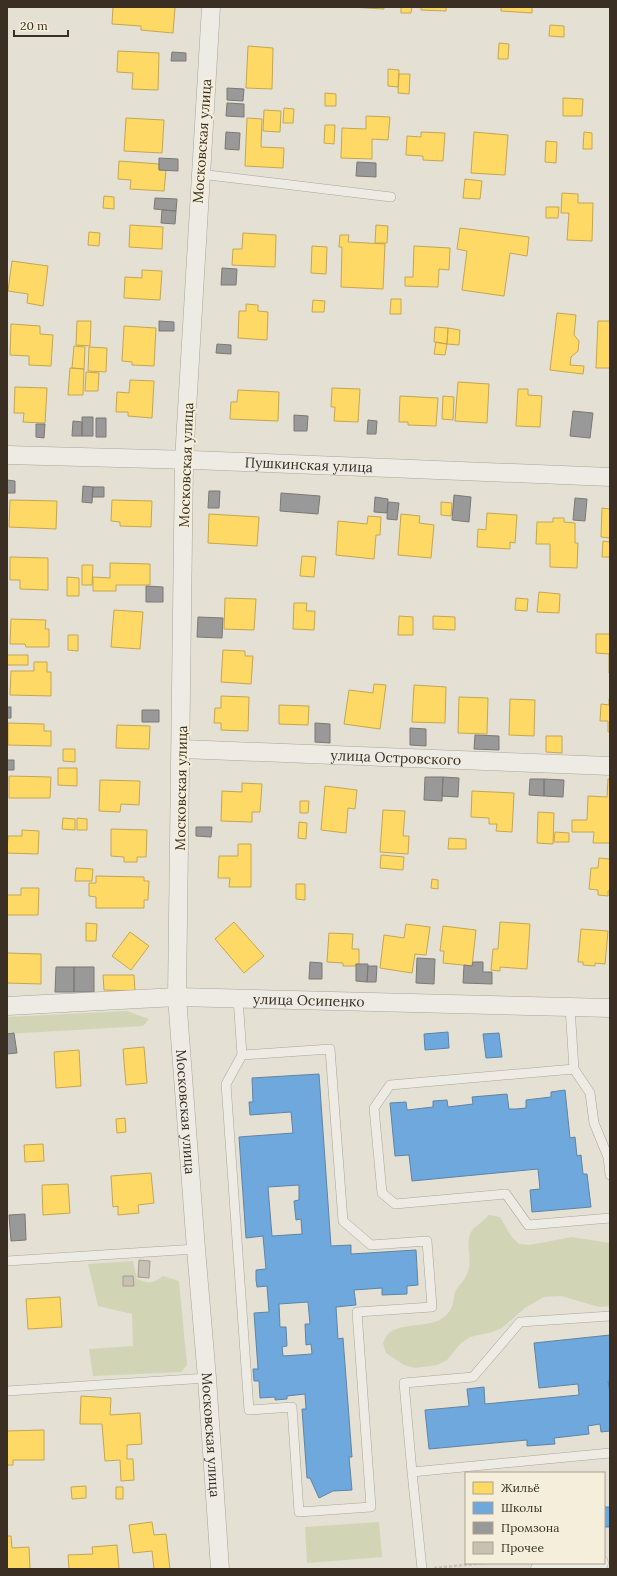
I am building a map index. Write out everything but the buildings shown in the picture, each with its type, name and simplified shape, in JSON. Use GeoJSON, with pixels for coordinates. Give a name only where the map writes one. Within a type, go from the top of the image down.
{"type":"FeatureCollection","features":[{"type":"Feature","properties":{"kind":"street","name":"Московская улица"},"geometry":{"type":"LineString","coordinates":[[211,7],[184,460],[182,749],[177,997],[207,1378],[220,1569]]}},
{"type":"Feature","properties":{"kind":"street","name":"Пушкинская улица"},"geometry":{"type":"LineString","coordinates":[[7,455],[184,460],[610,477]]}},
{"type":"Feature","properties":{"kind":"street","name":"улица Островского"},"geometry":{"type":"LineString","coordinates":[[182,749],[610,766]]}},
{"type":"Feature","properties":{"kind":"street","name":"улица Осипенко"},"geometry":{"type":"LineString","coordinates":[[7,1006],[177,997],[610,1008]]}},
{"type":"Feature","properties":{"kind":"street"},"geometry":{"type":"LineString","coordinates":[[540,1569],[589,1564]]}},
{"type":"Feature","properties":{"kind":"lane"},"geometry":{"type":"LineString","coordinates":[[200,174],[391,197]]}},
{"type":"Feature","properties":{"kind":"lane"},"geometry":{"type":"LineString","coordinates":[[238,998],[242,1055],[226,1084],[249,1410],[292,1407],[299,1512],[371,1507],[357,1312],[432,1307],[427,1241],[371,1245],[343,1221],[330,1049],[242,1055]]}},
{"type":"Feature","properties":{"kind":"lane"},"geometry":{"type":"LineString","coordinates":[[570,1007],[574,1069],[590,1093],[594,1123],[608,1157],[610,1175]]}},
{"type":"Feature","properties":{"kind":"lane"},"geometry":{"type":"LineString","coordinates":[[574,1069],[390,1085],[374,1108],[382,1193],[396,1204],[506,1194],[528,1226],[610,1218]]}},
{"type":"Feature","properties":{"kind":"lane"},"geometry":{"type":"LineString","coordinates":[[7,1261],[196,1249]]}},
{"type":"Feature","properties":{"kind":"lane"},"geometry":{"type":"LineString","coordinates":[[422,1569],[404,1383],[473,1377],[520,1322],[610,1316]]}},
{"type":"Feature","properties":{"kind":"lane"},"geometry":{"type":"LineString","coordinates":[[7,1391],[207,1378]]}},
{"type":"Feature","properties":{"kind":"lane"},"geometry":{"type":"LineString","coordinates":[[412,1472],[610,1453]]}},
{"type":"Feature","properties":{"kind":"path"},"geometry":{"type":"LineString","coordinates":[[433,1568],[475,1564]]}},
{"type":"Feature","properties":{"kind":"green space"},"geometry":{"type":"Polygon","coordinates":[[[127,1011],[149,1019],[143,1026],[7,1034],[7,1017],[127,1011]]]}},
{"type":"Feature","properties":{"kind":"green space"},"geometry":{"type":"Polygon","coordinates":[[[489,1215],[500,1217],[511,1236],[519,1244],[529,1245],[572,1237],[610,1243],[610,1306],[599,1307],[561,1296],[544,1297],[525,1308],[502,1328],[470,1337],[461,1343],[447,1360],[437,1365],[415,1368],[404,1365],[386,1353],[383,1343],[386,1336],[396,1329],[428,1324],[436,1321],[443,1318],[451,1310],[455,1292],[466,1277],[469,1269],[470,1234],[473,1229],[489,1215]]]}},
{"type":"Feature","properties":{"kind":"green space"},"geometry":{"type":"Polygon","coordinates":[[[133,1261],[137,1279],[145,1282],[151,1282],[156,1281],[163,1276],[179,1281],[187,1365],[181,1372],[93,1376],[89,1349],[133,1346],[132,1314],[98,1306],[88,1264],[133,1261]]]}},
{"type":"Feature","properties":{"kind":"green space"},"geometry":{"type":"Polygon","coordinates":[[[379,1522],[382,1557],[307,1563],[305,1527],[379,1522]]]}}]}
